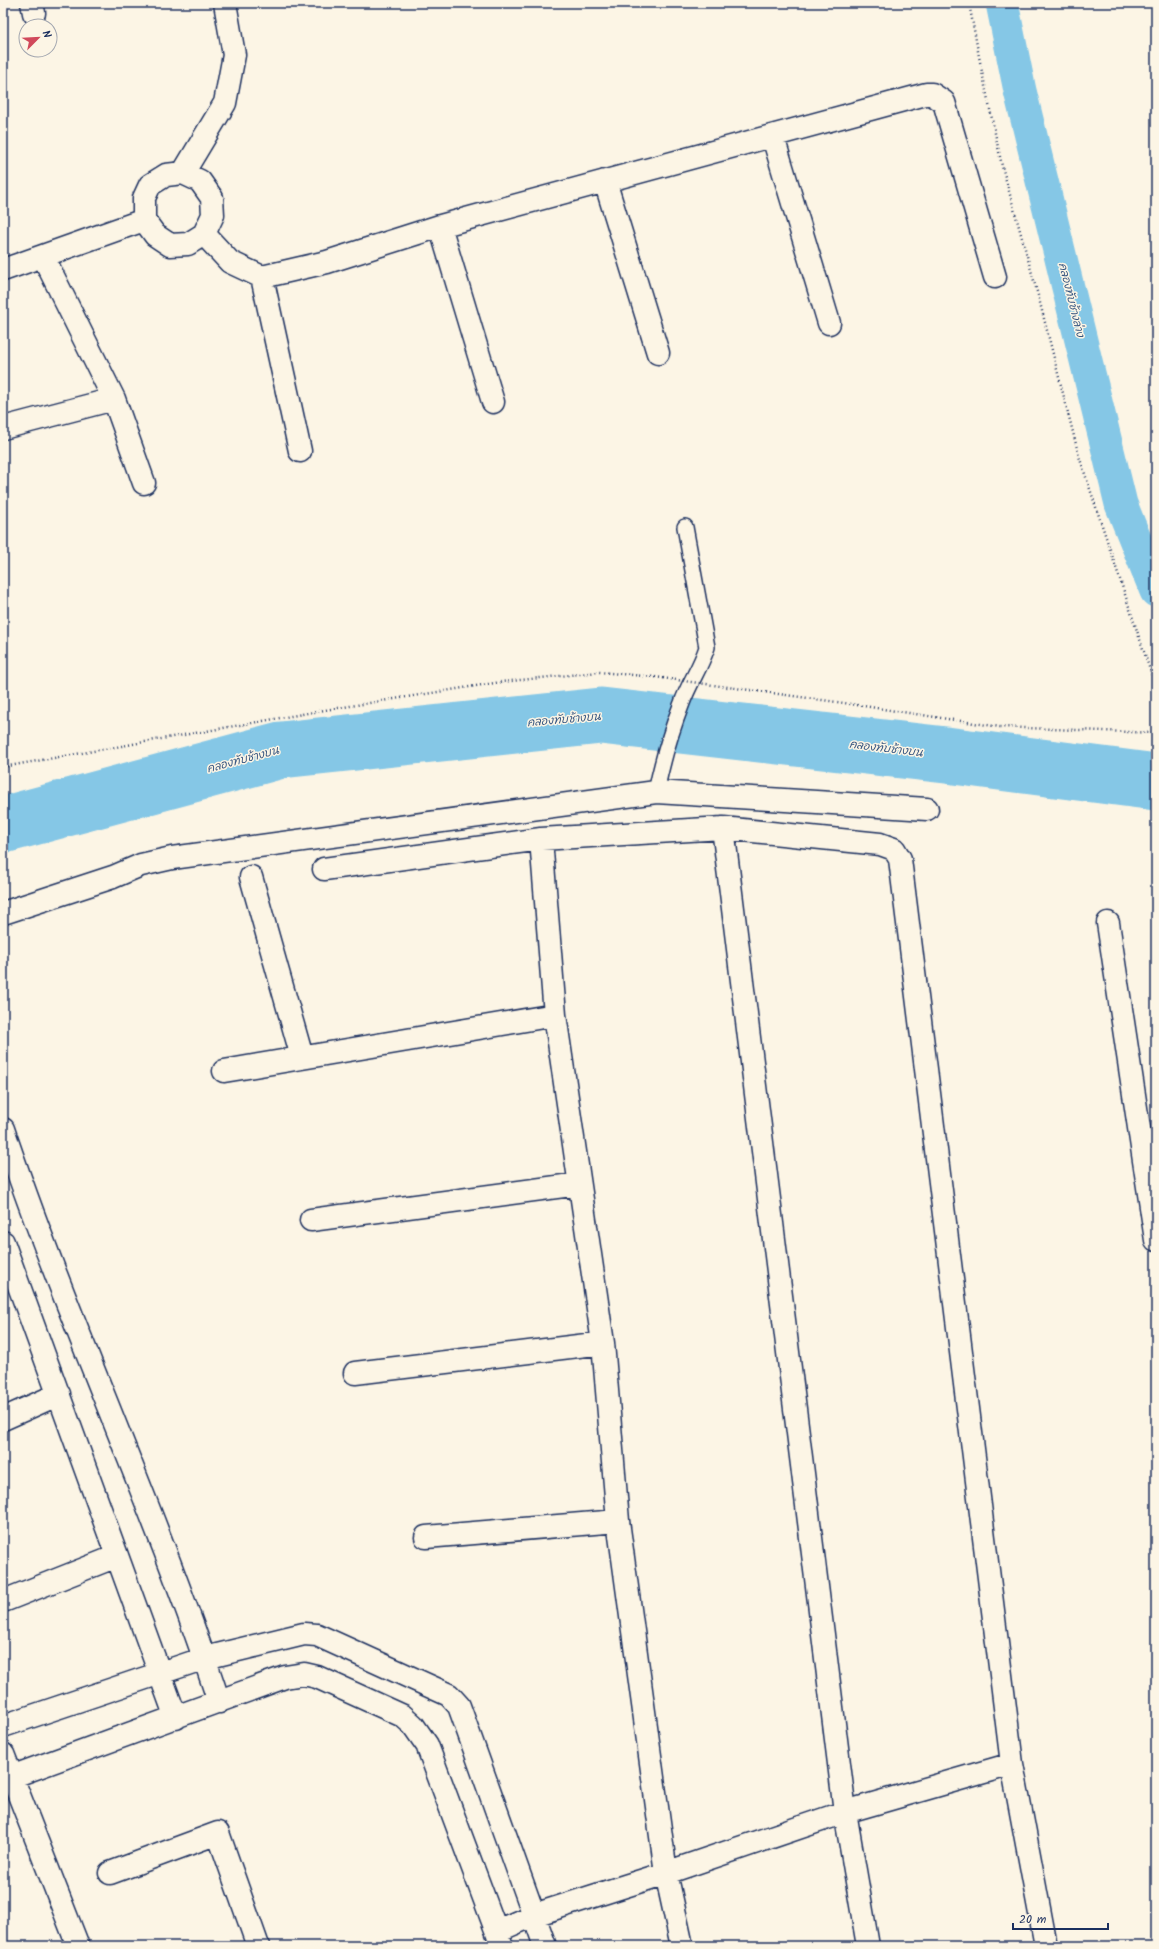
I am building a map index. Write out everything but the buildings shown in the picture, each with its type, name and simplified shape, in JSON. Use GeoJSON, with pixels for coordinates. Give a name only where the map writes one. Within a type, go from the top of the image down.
{"type":"FeatureCollection","features":[{"type":"Feature","properties":{"kind":"street"},"geometry":{"type":"LineString","coordinates":[[183,172],[225,103],[234,55],[225,3]]}},
{"type":"Feature","properties":{"kind":"street"},"geometry":{"type":"LineString","coordinates":[[204,234],[230,262],[262,278],[327,262],[440,226],[926,94],[938,97],[944,102],[995,277]]}},
{"type":"Feature","properties":{"kind":"street"},"geometry":{"type":"LineString","coordinates":[[772,137],[829,323]]}},
{"type":"Feature","properties":{"kind":"street"},"geometry":{"type":"LineString","coordinates":[[183,172],[200,180],[212,198],[213,215],[204,234],[188,244],[170,244],[155,235],[144,220],[144,198],[150,185],[166,175],[183,172]]}},
{"type":"Feature","properties":{"kind":"street"},"geometry":{"type":"LineString","coordinates":[[606,181],[658,354]]}},
{"type":"Feature","properties":{"kind":"street"},"geometry":{"type":"LineString","coordinates":[[3,270],[144,220]]}},
{"type":"Feature","properties":{"kind":"street"},"geometry":{"type":"LineString","coordinates":[[440,226],[493,402]]}},
{"type":"Feature","properties":{"kind":"street"},"geometry":{"type":"LineString","coordinates":[[43,256],[114,399],[144,483]]}},
{"type":"Feature","properties":{"kind":"street"},"geometry":{"type":"LineString","coordinates":[[262,278],[300,452]]}},
{"type":"Feature","properties":{"kind":"street"},"geometry":{"type":"LineString","coordinates":[[3,428],[114,399]]}},
{"type":"Feature","properties":{"kind":"street"},"geometry":{"type":"LineString","coordinates":[[3,913],[113,877],[141,865],[172,858],[656,792],[927,809]]}},
{"type":"Feature","properties":{"kind":"street"},"geometry":{"type":"LineString","coordinates":[[723,828],[845,1812],[868,1946]]}},
{"type":"Feature","properties":{"kind":"street"},"geometry":{"type":"LineString","coordinates":[[324,868],[541,839],[723,828],[880,844],[894,849],[900,859],[1012,1764],[1046,1946]]}},
{"type":"Feature","properties":{"kind":"street"},"geometry":{"type":"LineString","coordinates":[[541,839],[555,1015],[603,1344],[618,1521],[666,1873],[682,1946]]}},
{"type":"Feature","properties":{"kind":"street"},"geometry":{"type":"LineString","coordinates":[[251,876],[302,1056]]}},
{"type":"Feature","properties":{"kind":"street"},"geometry":{"type":"LineString","coordinates":[[1108,923],[1156,1240]]}},
{"type":"Feature","properties":{"kind":"street"},"geometry":{"type":"LineString","coordinates":[[224,1070],[555,1015]]}},
{"type":"Feature","properties":{"kind":"street"},"geometry":{"type":"LineString","coordinates":[[3,1129],[93,1371],[146,1500],[205,1658],[219,1702]]}},
{"type":"Feature","properties":{"kind":"street"},"geometry":{"type":"LineString","coordinates":[[312,1220],[579,1184]]}},
{"type":"Feature","properties":{"kind":"street"},"geometry":{"type":"LineString","coordinates":[[3,1242],[176,1718]]}},
{"type":"Feature","properties":{"kind":"street"},"geometry":{"type":"LineString","coordinates":[[355,1372],[603,1344]]}},
{"type":"Feature","properties":{"kind":"street"},"geometry":{"type":"LineString","coordinates":[[3,1419],[59,1394]]}},
{"type":"Feature","properties":{"kind":"street"},"geometry":{"type":"LineString","coordinates":[[426,1537],[618,1521]]}},
{"type":"Feature","properties":{"kind":"street"},"geometry":{"type":"LineString","coordinates":[[6,1600],[117,1556]]}},
{"type":"Feature","properties":{"kind":"street"},"geometry":{"type":"LineString","coordinates":[[3,1726],[205,1658],[304,1634],[317,1635],[449,1695],[459,1706],[545,1946]]}},
{"type":"Feature","properties":{"kind":"street"},"geometry":{"type":"LineString","coordinates":[[11,1777],[285,1677],[304,1674],[317,1677],[403,1716],[413,1725],[427,1745],[499,1938],[534,1915],[666,1873],[845,1812],[1012,1764]]}},
{"type":"Feature","properties":{"kind":"street"},"geometry":{"type":"LineString","coordinates":[[3,1754],[78,1946]]}},
{"type":"Feature","properties":{"kind":"street"},"geometry":{"type":"LineString","coordinates":[[110,1873],[218,1834],[251,1944]]}},
{"type":"Feature","properties":{"kind":"lane"},"geometry":{"type":"LineString","coordinates":[[656,792],[662,765],[682,702],[702,664],[708,647],[686,527]]}},
{"type":"Feature","properties":{"kind":"path"},"geometry":{"type":"LineString","coordinates":[[970,3],[981,67],[1002,166],[1039,299],[1079,456],[1156,688]]}},
{"type":"Feature","properties":{"kind":"path"},"geometry":{"type":"LineString","coordinates":[[3,767],[325,710],[494,683],[599,672],[654,677],[789,695],[1000,727],[1156,733]]}},
{"type":"Feature","properties":{"kind":"waterway","name":"คลองทับช้างล่าง"},"geometry":{"type":"LineString","coordinates":[[1002,3],[1020,91],[1121,504],[1156,591]]}},
{"type":"Feature","properties":{"kind":"waterway","name":"คลองทับช้างบน"},"geometry":{"type":"LineString","coordinates":[[3,825],[281,750],[601,716],[946,755],[1156,782]]}}]}
